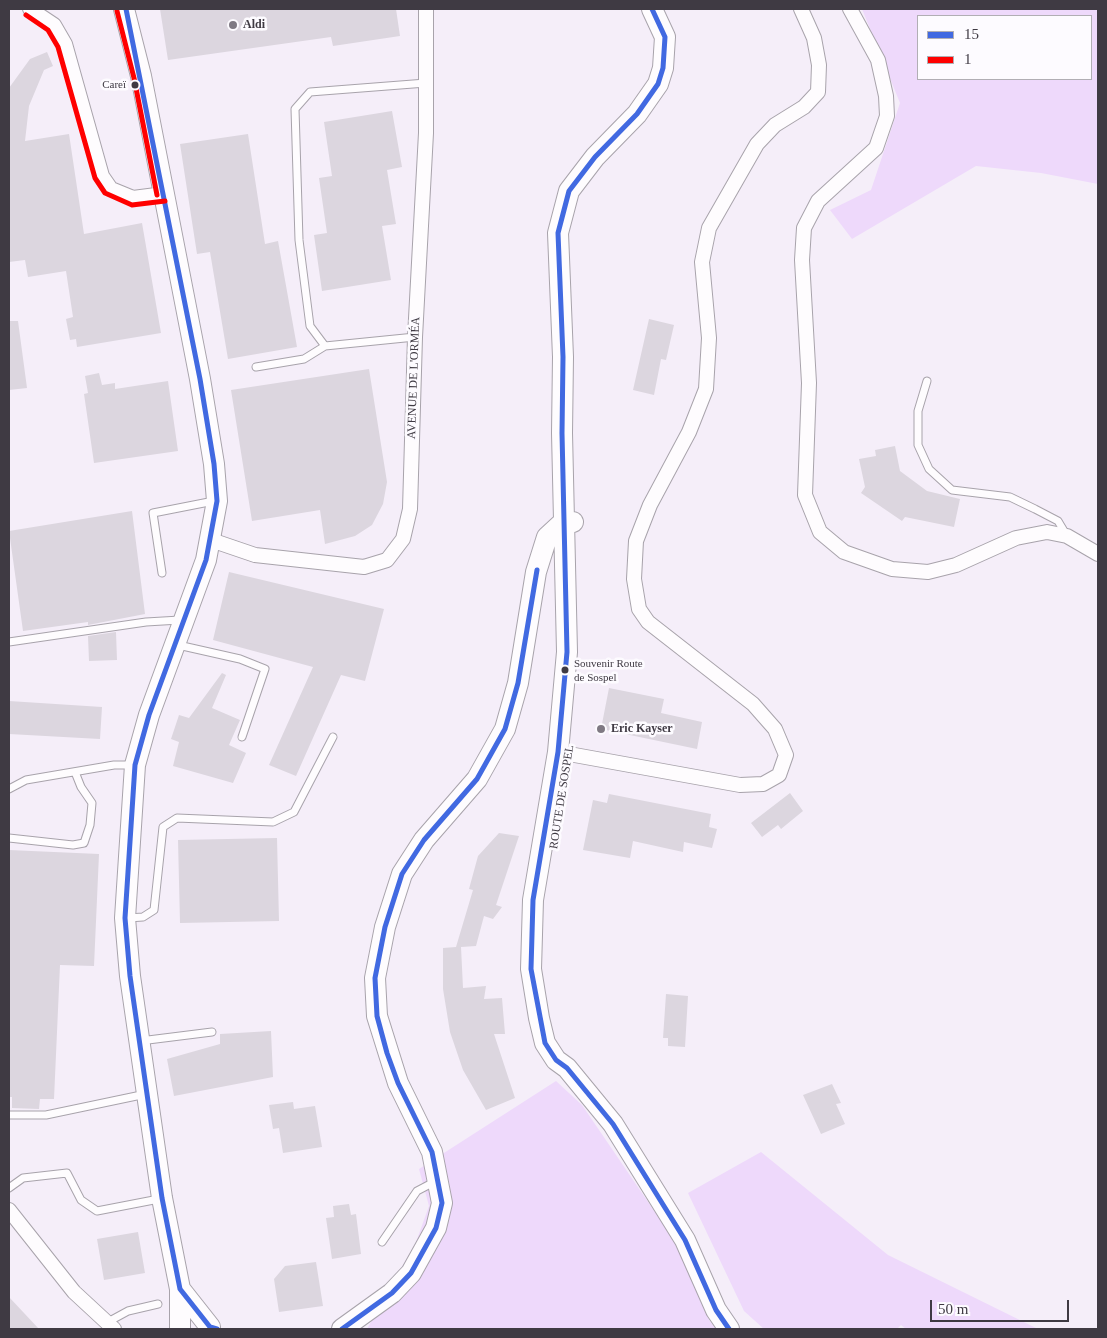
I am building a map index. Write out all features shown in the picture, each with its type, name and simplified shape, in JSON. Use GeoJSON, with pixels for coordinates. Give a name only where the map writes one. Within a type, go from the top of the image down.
{"type":"FeatureCollection","features":[{"type":"Feature","properties":{"kind":"street"},"geometry":{"type":"LineString","coordinates":[[30,9],[54,25],[65,44],[102,176],[111,189],[133,198],[164,194]]}},
{"type":"Feature","properties":{"kind":"street","name":"AVENUE DE L'ORMÉA"},"geometry":{"type":"LineString","coordinates":[[211,540],[255,555],[364,567],[387,560],[404,539],[410,509],[414,337],[426,133],[426,9]]}},
{"type":"Feature","properties":{"kind":"street","name":"ROUTE DE SOSPEL"},"geometry":{"type":"LineString","coordinates":[[652,9],[665,37],[664,68],[658,84],[638,114],[596,157],[569,190],[558,233],[564,357],[562,433],[570,522],[564,753],[533,900],[531,969],[545,1043],[556,1060],[567,1068],[613,1124],[685,1240],[716,1310],[728,1329]]}},
{"type":"Feature","properties":{"kind":"street"},"geometry":{"type":"LineString","coordinates":[[564,753],[740,786],[763,784],[779,775],[786,755],[775,729],[753,704],[648,622],[639,609],[634,580],[636,541],[650,505],[690,432],[706,389],[709,338],[702,262],[709,228],[756,144],[775,125],[804,107],[818,92],[820,65],[814,38],[801,9]]}},
{"type":"Feature","properties":{"kind":"street"},"geometry":{"type":"LineString","coordinates":[[850,9],[878,60],[886,96],[887,116],[876,148],[818,201],[804,228],[802,260],[809,383],[805,495],[820,532],[844,552],[892,569],[928,572],[956,565],[1016,538],[1047,532],[1067,536],[1098,554]]}},
{"type":"Feature","properties":{"kind":"street"},"geometry":{"type":"LineString","coordinates":[[126,10],[200,379],[214,464],[217,501],[211,540],[149,715],[135,765],[125,918],[130,976],[162,1198],[180,1289],[180,1329]]}},
{"type":"Feature","properties":{"kind":"street"},"geometry":{"type":"LineString","coordinates":[[342,1329],[392,1293],[411,1273],[436,1228],[442,1203],[432,1152],[398,1083],[377,1016],[375,978],[383,936],[402,874],[424,840],[477,779],[505,729],[518,683],[536,572],[547,537],[570,522]]}},
{"type":"Feature","properties":{"kind":"street"},"geometry":{"type":"LineString","coordinates":[[9,1210],[74,1292],[110,1326]]}},
{"type":"Feature","properties":{"kind":"street"},"geometry":{"type":"LineString","coordinates":[[180,1289],[209,1328]]}},
{"type":"Feature","properties":{"kind":"lane"},"geometry":{"type":"LineString","coordinates":[[325,346],[310,326],[299,240],[294,109],[310,92],[426,83]]}},
{"type":"Feature","properties":{"kind":"lane"},"geometry":{"type":"LineString","coordinates":[[256,367],[304,358],[325,346],[414,337]]}},
{"type":"Feature","properties":{"kind":"lane"},"geometry":{"type":"LineString","coordinates":[[927,381],[918,411],[918,445],[929,469],[952,490],[1010,498],[1034,509],[1058,521],[1067,536]]}},
{"type":"Feature","properties":{"kind":"lane"},"geometry":{"type":"LineString","coordinates":[[162,574],[152,513],[217,501]]}},
{"type":"Feature","properties":{"kind":"lane"},"geometry":{"type":"LineString","coordinates":[[9,642],[146,622],[183,620]]}},
{"type":"Feature","properties":{"kind":"lane"},"geometry":{"type":"LineString","coordinates":[[175,644],[240,659],[265,669],[242,737]]}},
{"type":"Feature","properties":{"kind":"lane"},"geometry":{"type":"LineString","coordinates":[[125,918],[143,917],[154,910],[163,827],[177,818],[272,822],[294,812],[333,737]]}},
{"type":"Feature","properties":{"kind":"lane"},"geometry":{"type":"LineString","coordinates":[[9,789],[26,780],[114,765],[135,765]]}},
{"type":"Feature","properties":{"kind":"lane"},"geometry":{"type":"LineString","coordinates":[[9,838],[73,845],[84,844],[90,825],[92,803],[81,788],[75,772]]}},
{"type":"Feature","properties":{"kind":"lane"},"geometry":{"type":"LineString","coordinates":[[140,1041],[212,1032]]}},
{"type":"Feature","properties":{"kind":"lane"},"geometry":{"type":"LineString","coordinates":[[9,1115],[46,1115],[148,1093]]}},
{"type":"Feature","properties":{"kind":"lane"},"geometry":{"type":"LineString","coordinates":[[9,1188],[23,1178],[67,1173],[81,1200],[98,1211],[162,1198]]}},
{"type":"Feature","properties":{"kind":"lane"},"geometry":{"type":"LineString","coordinates":[[382,1242],[417,1191],[439,1180]]}},
{"type":"Feature","properties":{"kind":"lane"},"geometry":{"type":"LineString","coordinates":[[110,1326],[128,1311],[158,1304]]}},
{"type":"Feature","properties":{"kind":"shaded area"},"geometry":{"type":"Polygon","coordinates":[[[862,9],[1098,9],[1098,184],[1041,173],[976,166],[852,239],[830,210],[871,190],[900,103],[862,9]]]}},
{"type":"Feature","properties":{"kind":"shaded area"},"geometry":{"type":"Polygon","coordinates":[[[556,1081],[582,1105],[674,1240],[709,1320],[716,1329],[367,1329],[416,1242],[429,1206],[419,1169],[556,1081]]]}},
{"type":"Feature","properties":{"kind":"shaded area"},"geometry":{"type":"Polygon","coordinates":[[[761,1152],[888,1255],[1038,1329],[906,1329],[901,1325],[897,1329],[764,1329],[744,1311],[688,1193],[761,1152]]]}},
{"type":"Feature","properties":{"kind":"building","name":"Aldi"},"geometry":{"type":"Polygon","coordinates":[[[160,9],[396,9],[400,36],[333,46],[331,37],[168,60],[160,9]]]}},
{"type":"Feature","properties":{"kind":"building"},"geometry":{"type":"Polygon","coordinates":[[[47,52],[53,66],[44,70],[29,106],[25,141],[69,134],[84,234],[142,223],[161,333],[77,347],[76,339],[70,340],[66,319],[73,317],[66,271],[28,277],[25,260],[9,262],[9,88],[30,59],[47,52]]]}},
{"type":"Feature","properties":{"kind":"building"},"geometry":{"type":"Polygon","coordinates":[[[392,111],[402,167],[387,170],[396,224],[382,226],[391,280],[322,291],[314,235],[327,233],[319,178],[332,176],[324,122],[392,111]]]}},
{"type":"Feature","properties":{"kind":"building"},"geometry":{"type":"Polygon","coordinates":[[[248,134],[265,244],[278,241],[297,347],[228,359],[210,252],[197,254],[180,144],[248,134]]]}},
{"type":"Feature","properties":{"kind":"building"},"geometry":{"type":"Polygon","coordinates":[[[649,319],[674,325],[666,360],[661,359],[654,395],[633,390],[649,319]]]}},
{"type":"Feature","properties":{"kind":"building"},"geometry":{"type":"Polygon","coordinates":[[[9,321],[18,321],[27,388],[9,390],[9,321]]]}},
{"type":"Feature","properties":{"kind":"building"},"geometry":{"type":"Polygon","coordinates":[[[369,369],[387,482],[383,504],[372,525],[355,536],[325,544],[320,510],[252,521],[231,390],[369,369]]]}},
{"type":"Feature","properties":{"kind":"building"},"geometry":{"type":"Polygon","coordinates":[[[99,373],[102,385],[115,383],[115,389],[168,381],[178,451],[94,463],[84,394],[88,393],[85,376],[99,373]]]}},
{"type":"Feature","properties":{"kind":"building"},"geometry":{"type":"Polygon","coordinates":[[[895,446],[900,471],[927,491],[960,499],[954,527],[905,517],[902,521],[861,493],[865,487],[859,459],[876,456],[875,450],[895,446]]]}},
{"type":"Feature","properties":{"kind":"building"},"geometry":{"type":"Polygon","coordinates":[[[132,511],[145,614],[88,625],[88,622],[23,631],[9,531],[132,511]]]}},
{"type":"Feature","properties":{"kind":"building"},"geometry":{"type":"Polygon","coordinates":[[[229,572],[384,609],[365,681],[341,675],[296,776],[269,765],[313,667],[213,640],[229,572]]]}},
{"type":"Feature","properties":{"kind":"building"},"geometry":{"type":"Polygon","coordinates":[[[116,632],[117,660],[89,661],[88,636],[116,632]]]}},
{"type":"Feature","properties":{"kind":"building"},"geometry":{"type":"Polygon","coordinates":[[[222,673],[226,675],[212,708],[240,720],[229,745],[246,753],[233,783],[173,766],[179,742],[171,739],[179,715],[189,718],[222,673]]]}},
{"type":"Feature","properties":{"kind":"building"},"geometry":{"type":"Polygon","coordinates":[[[609,688],[664,699],[661,713],[702,722],[697,749],[601,729],[609,688]]]}},
{"type":"Feature","properties":{"kind":"building"},"geometry":{"type":"Polygon","coordinates":[[[9,701],[102,707],[100,739],[9,734],[9,701]]]}},
{"type":"Feature","properties":{"kind":"building"},"geometry":{"type":"Polygon","coordinates":[[[790,793],[803,811],[781,829],[778,825],[762,837],[751,823],[790,793]]]}},
{"type":"Feature","properties":{"kind":"building"},"geometry":{"type":"Polygon","coordinates":[[[609,794],[711,814],[709,827],[717,829],[712,848],[684,842],[683,852],[633,841],[630,858],[583,850],[593,800],[607,803],[609,794]]]}},
{"type":"Feature","properties":{"kind":"building"},"geometry":{"type":"Polygon","coordinates":[[[499,833],[519,836],[496,905],[502,907],[493,919],[484,916],[476,946],[461,947],[463,988],[486,986],[484,999],[502,998],[505,1034],[494,1034],[515,1098],[486,1110],[463,1070],[450,1032],[443,989],[443,948],[456,947],[473,890],[469,889],[478,856],[499,833]]]}},
{"type":"Feature","properties":{"kind":"building"},"geometry":{"type":"Polygon","coordinates":[[[277,838],[279,921],[180,923],[178,840],[277,838]]]}},
{"type":"Feature","properties":{"kind":"building"},"geometry":{"type":"Polygon","coordinates":[[[9,850],[99,854],[94,966],[60,965],[54,1099],[40,1099],[39,1109],[12,1108],[12,1097],[9,1097],[9,850]]]}},
{"type":"Feature","properties":{"kind":"building"},"geometry":{"type":"Polygon","coordinates":[[[666,994],[688,996],[685,1047],[668,1046],[668,1038],[663,1038],[666,994]]]}},
{"type":"Feature","properties":{"kind":"building"},"geometry":{"type":"Polygon","coordinates":[[[271,1031],[273,1077],[174,1096],[167,1059],[220,1044],[220,1034],[271,1031]]]}},
{"type":"Feature","properties":{"kind":"building"},"geometry":{"type":"Polygon","coordinates":[[[832,1084],[841,1103],[836,1104],[845,1124],[821,1134],[803,1095],[832,1084]]]}},
{"type":"Feature","properties":{"kind":"building"},"geometry":{"type":"Polygon","coordinates":[[[293,1102],[294,1109],[315,1106],[322,1147],[283,1153],[279,1128],[273,1129],[269,1105],[293,1102]]]}},
{"type":"Feature","properties":{"kind":"building"},"geometry":{"type":"Polygon","coordinates":[[[349,1204],[351,1215],[356,1214],[361,1254],[332,1259],[326,1218],[334,1217],[333,1206],[349,1204]]]}},
{"type":"Feature","properties":{"kind":"building"},"geometry":{"type":"Polygon","coordinates":[[[138,1232],[145,1273],[104,1280],[97,1239],[138,1232]]]}},
{"type":"Feature","properties":{"kind":"building"},"geometry":{"type":"Polygon","coordinates":[[[316,1262],[323,1306],[279,1312],[274,1279],[285,1266],[316,1262]]]}},
{"type":"Feature","properties":{"kind":"building"},"geometry":{"type":"Polygon","coordinates":[[[9,1297],[39,1329],[9,1329],[9,1297]]]}},
{"type":"Feature","properties":{"kind":"transit line","name":"15"},"geometry":{"type":"LineString","coordinates":[[126,9],[200,379],[214,464],[217,501],[206,560],[149,715],[135,765],[125,918],[130,976],[162,1198],[180,1289],[210,1327],[217,1329]]}},
{"type":"Feature","properties":{"kind":"transit line","name":"15"},"geometry":{"type":"LineString","coordinates":[[652,9],[665,37],[663,68],[658,84],[637,114],[595,157],[569,191],[558,233],[563,357],[562,433],[567,652],[558,752],[533,900],[531,969],[545,1043],[556,1060],[567,1068],[613,1124],[685,1240],[716,1310],[729,1329]]}},
{"type":"Feature","properties":{"kind":"transit line","name":"1"},"geometry":{"type":"LineString","coordinates":[[117,11],[134,78],[157,195]]}},
{"type":"Feature","properties":{"kind":"transit line","name":"1"},"geometry":{"type":"LineString","coordinates":[[26,15],[48,30],[58,47],[95,178],[105,193],[132,205],[165,201]]}},
{"type":"Feature","properties":{"kind":"transit line","name":"15"},"geometry":{"type":"LineString","coordinates":[[342,1329],[392,1293],[411,1273],[436,1228],[442,1203],[432,1152],[398,1083],[387,1053],[377,1016],[375,978],[385,927],[402,874],[424,840],[477,779],[505,729],[518,683],[537,570]]}},
{"type":"Feature","properties":{"kind":"place","name":"Aldi"},"geometry":{"type":"Point","coordinates":[233,25]}},
{"type":"Feature","properties":{"kind":"place","name":"Careï"},"geometry":{"type":"Point","coordinates":[135,85]}},
{"type":"Feature","properties":{"kind":"place","name":"Souvenir Route de Sospel"},"geometry":{"type":"Point","coordinates":[565,670]}},
{"type":"Feature","properties":{"kind":"place","name":"Eric Kayser"},"geometry":{"type":"Point","coordinates":[601,729]}}]}
